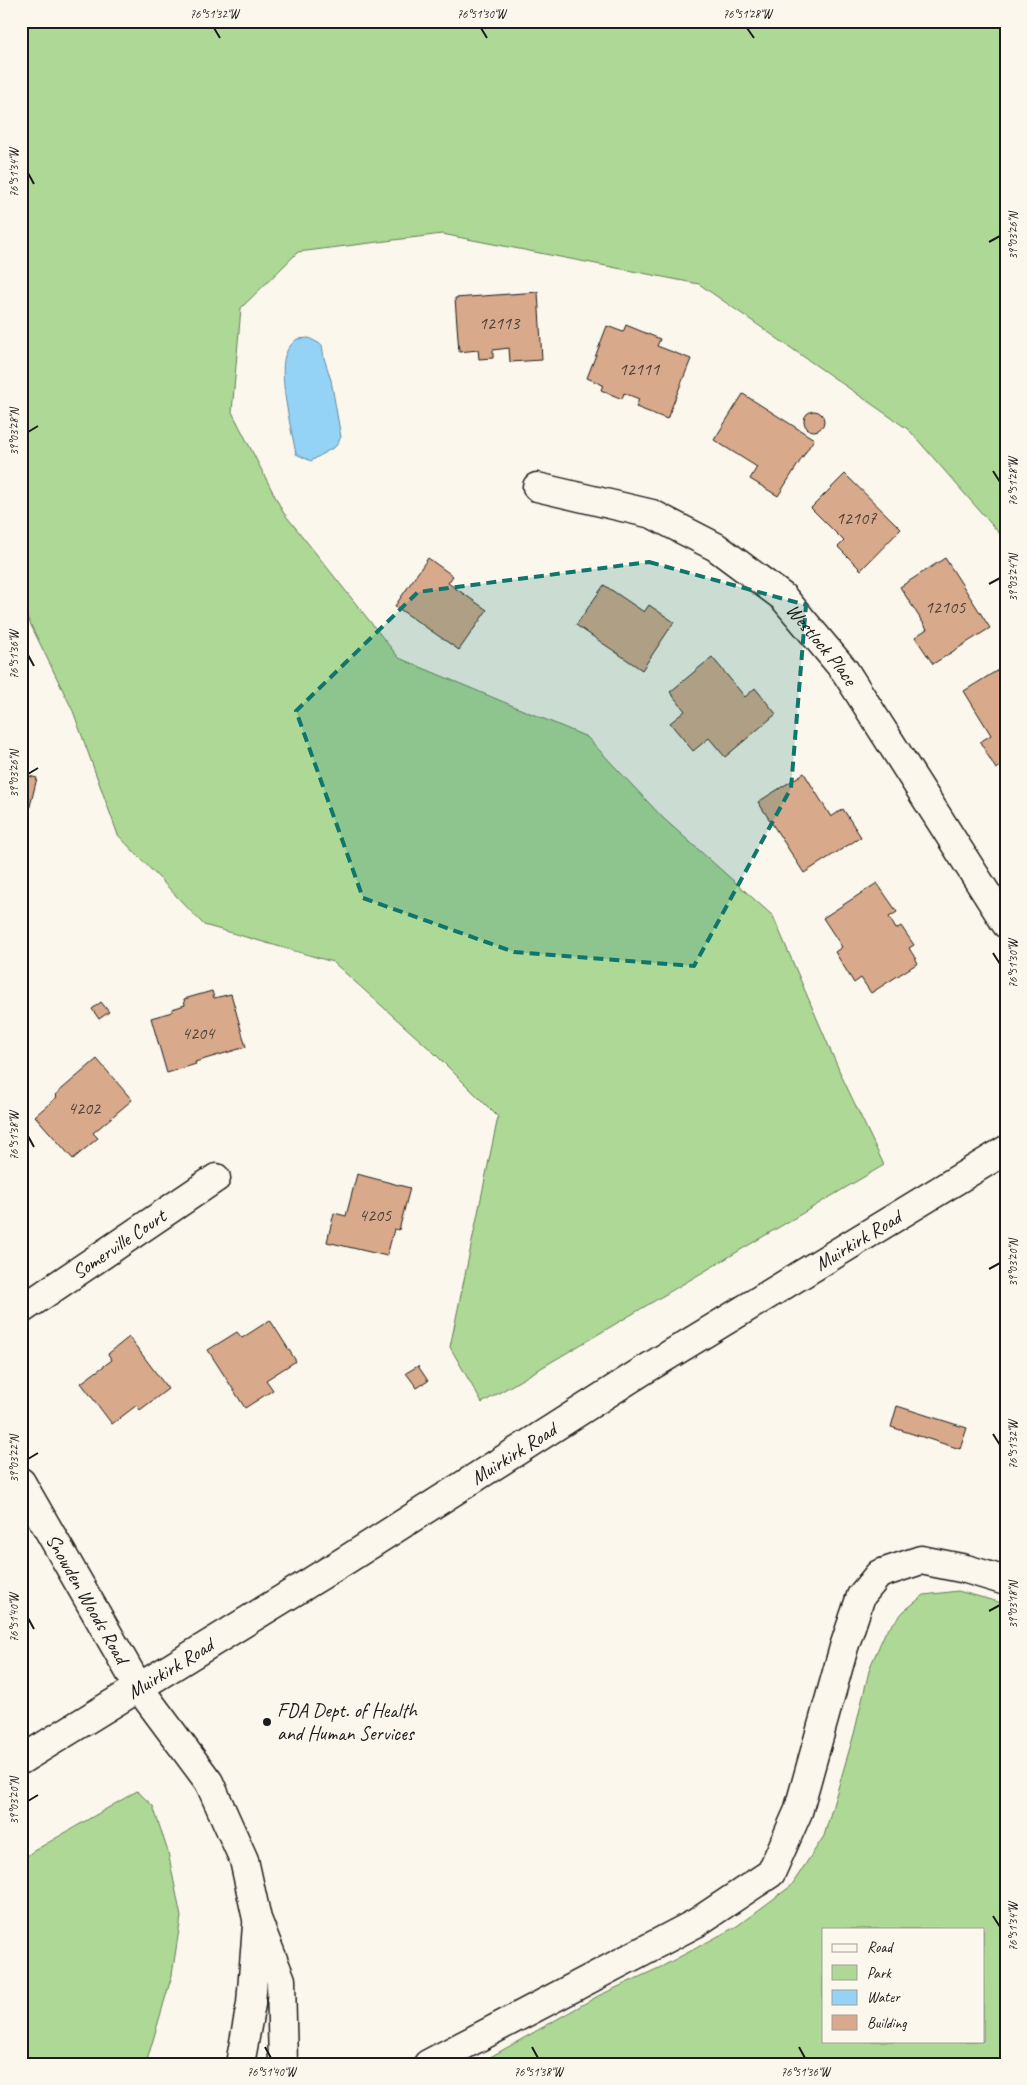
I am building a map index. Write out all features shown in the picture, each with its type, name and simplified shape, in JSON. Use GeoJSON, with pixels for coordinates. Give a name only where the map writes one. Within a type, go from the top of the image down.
{"type":"FeatureCollection","features":[{"type":"Feature","properties":{"kind":"street","name":"Westlock Place"},"geometry":{"type":"LineString","coordinates":[[537,487],[652,514],[716,547],[783,597],[845,671],[1006,924]]}},
{"type":"Feature","properties":{"kind":"street","name":"Muirkirk Road"},"geometry":{"type":"LineString","coordinates":[[21,1760],[346,1560],[641,1372],[1006,1150]]}},
{"type":"Feature","properties":{"kind":"street","name":"Somerville Court"},"geometry":{"type":"LineString","coordinates":[[21,1310],[216,1178]]}},
{"type":"Feature","properties":{"kind":"street","name":"Snowden Woods Road"},"geometry":{"type":"LineString","coordinates":[[21,1482],[140,1688],[209,1782],[244,1860],[257,1918]]}},
{"type":"Feature","properties":{"kind":"street"},"geometry":{"type":"LineString","coordinates":[[428,2064],[696,1922],[771,1873],[798,1812],[844,1647],[861,1596],[879,1574],[921,1560],[966,1569],[1006,1581]]}},
{"type":"Feature","properties":{"kind":"street"},"geometry":{"type":"LineString","coordinates":[[240,2064],[250,2004],[257,1918]]}},
{"type":"Feature","properties":{"kind":"street"},"geometry":{"type":"LineString","coordinates":[[257,1918],[281,1980],[283,2064]]}},
{"type":"Feature","properties":{"kind":"highlighted area"},"geometry":{"type":"Polygon","coordinates":[[[649,562],[806,605],[791,788],[694,966],[514,952],[363,898],[296,711],[418,592],[649,562]]]}},
{"type":"Feature","properties":{"kind":"green space"},"geometry":{"type":"Polygon","coordinates":[[[21,21],[1006,21],[1006,541],[909,430],[699,284],[442,234],[298,252],[241,308],[232,412],[283,512],[399,658],[587,737],[663,818],[773,916],[842,1077],[884,1165],[482,1403],[450,1347],[498,1117],[432,1051],[333,962],[204,925],[118,835],[73,711],[21,605],[21,21]]]}},
{"type":"Feature","properties":{"kind":"green space"},"geometry":{"type":"Polygon","coordinates":[[[958,1591],[1006,1604],[1006,2064],[478,2064],[598,1996],[661,1967],[737,1926],[791,1886],[824,1836],[854,1734],[870,1667],[885,1633],[904,1611],[924,1595],[958,1591]]]}},
{"type":"Feature","properties":{"kind":"green space"},"geometry":{"type":"Polygon","coordinates":[[[137,1791],[153,1806],[168,1852],[181,1917],[172,1975],[146,2064],[21,2064],[21,1861],[32,1852],[137,1791]]]}},
{"type":"Feature","properties":{"kind":"water"},"geometry":{"type":"Polygon","coordinates":[[[309,338],[322,345],[331,380],[341,437],[336,446],[311,461],[296,454],[286,401],[283,372],[284,360],[289,347],[297,339],[309,338]]]}},
{"type":"Feature","properties":{"kind":"building"},"geometry":{"type":"Polygon","coordinates":[[[538,292],[542,360],[510,362],[509,348],[493,350],[493,358],[479,359],[478,350],[459,352],[455,298],[538,292]]]}},
{"type":"Feature","properties":{"kind":"building"},"geometry":{"type":"Polygon","coordinates":[[[626,325],[660,339],[657,346],[691,359],[667,419],[636,407],[639,399],[624,393],[622,399],[601,390],[603,385],[587,378],[607,326],[623,332],[626,325]]]}},
{"type":"Feature","properties":{"kind":"building"},"geometry":{"type":"Polygon","coordinates":[[[743,394],[814,439],[778,496],[750,479],[757,467],[714,440],[743,394]]]}},
{"type":"Feature","properties":{"kind":"building"},"geometry":{"type":"Polygon","coordinates":[[[814,411],[821,414],[824,421],[821,428],[814,431],[807,428],[804,421],[807,414],[814,411]]]}},
{"type":"Feature","properties":{"kind":"building"},"geometry":{"type":"Polygon","coordinates":[[[845,474],[901,529],[861,570],[838,547],[844,541],[811,508],[845,474]]]}},
{"type":"Feature","properties":{"kind":"building"},"geometry":{"type":"Polygon","coordinates":[[[428,558],[453,576],[448,583],[487,610],[459,650],[395,606],[428,558]]]}},
{"type":"Feature","properties":{"kind":"building"},"geometry":{"type":"Polygon","coordinates":[[[945,558],[990,628],[933,664],[915,637],[927,629],[900,587],[945,558]]]}},
{"type":"Feature","properties":{"kind":"building"},"geometry":{"type":"Polygon","coordinates":[[[604,585],[644,612],[649,605],[674,622],[642,670],[576,625],[604,585]]]}},
{"type":"Feature","properties":{"kind":"building"},"geometry":{"type":"Polygon","coordinates":[[[712,657],[745,697],[755,688],[776,714],[725,757],[709,738],[693,751],[670,723],[685,711],[670,692],[712,657]]]}},
{"type":"Feature","properties":{"kind":"building"},"geometry":{"type":"Polygon","coordinates":[[[1006,665],[1006,763],[996,769],[980,742],[991,735],[964,691],[1006,665]]]}},
{"type":"Feature","properties":{"kind":"building"},"geometry":{"type":"Polygon","coordinates":[[[804,773],[831,817],[843,809],[861,837],[804,873],[758,802],[804,773]]]}},
{"type":"Feature","properties":{"kind":"building"},"geometry":{"type":"Polygon","coordinates":[[[21,774],[37,778],[21,843],[21,774]]]}},
{"type":"Feature","properties":{"kind":"building"},"geometry":{"type":"Polygon","coordinates":[[[877,883],[897,912],[889,917],[896,929],[901,926],[914,945],[909,948],[918,963],[871,993],[861,978],[854,983],[835,952],[842,947],[823,918],[877,883]]]}},
{"type":"Feature","properties":{"kind":"building"},"geometry":{"type":"Polygon","coordinates":[[[212,991],[214,998],[231,994],[246,1047],[195,1062],[196,1064],[167,1073],[151,1018],[172,1012],[172,1009],[185,1005],[184,999],[212,991]]]}},
{"type":"Feature","properties":{"kind":"building"},"geometry":{"type":"Polygon","coordinates":[[[101,1002],[109,1012],[99,1019],[92,1009],[101,1002]]]}},
{"type":"Feature","properties":{"kind":"building"},"geometry":{"type":"Polygon","coordinates":[[[97,1059],[132,1100],[93,1133],[98,1138],[73,1159],[35,1116],[57,1097],[55,1095],[97,1059]]]}},
{"type":"Feature","properties":{"kind":"building"},"geometry":{"type":"Polygon","coordinates":[[[357,1174],[410,1188],[399,1230],[394,1229],[387,1256],[327,1242],[334,1213],[346,1216],[357,1174]]]}},
{"type":"Feature","properties":{"kind":"building"},"geometry":{"type":"Polygon","coordinates":[[[21,1189],[26,1201],[21,1203],[21,1189]]]}},
{"type":"Feature","properties":{"kind":"building"},"geometry":{"type":"Polygon","coordinates":[[[270,1320],[296,1361],[266,1380],[273,1390],[245,1408],[208,1350],[237,1332],[242,1338],[270,1320]]]}},
{"type":"Feature","properties":{"kind":"building"},"geometry":{"type":"Polygon","coordinates":[[[129,1337],[168,1389],[140,1410],[137,1405],[112,1424],[81,1383],[112,1360],[108,1354],[129,1337]]]}},
{"type":"Feature","properties":{"kind":"building"},"geometry":{"type":"Polygon","coordinates":[[[418,1366],[428,1381],[417,1388],[406,1373],[418,1366]]]}},
{"type":"Feature","properties":{"kind":"building"},"geometry":{"type":"Polygon","coordinates":[[[897,1406],[967,1428],[960,1449],[891,1427],[897,1406]]]}},
{"type":"Feature","properties":{"kind":"place","name":"FDA Dept. of Health and Human Services"},"geometry":{"type":"Point","coordinates":[267,1722]}}]}
